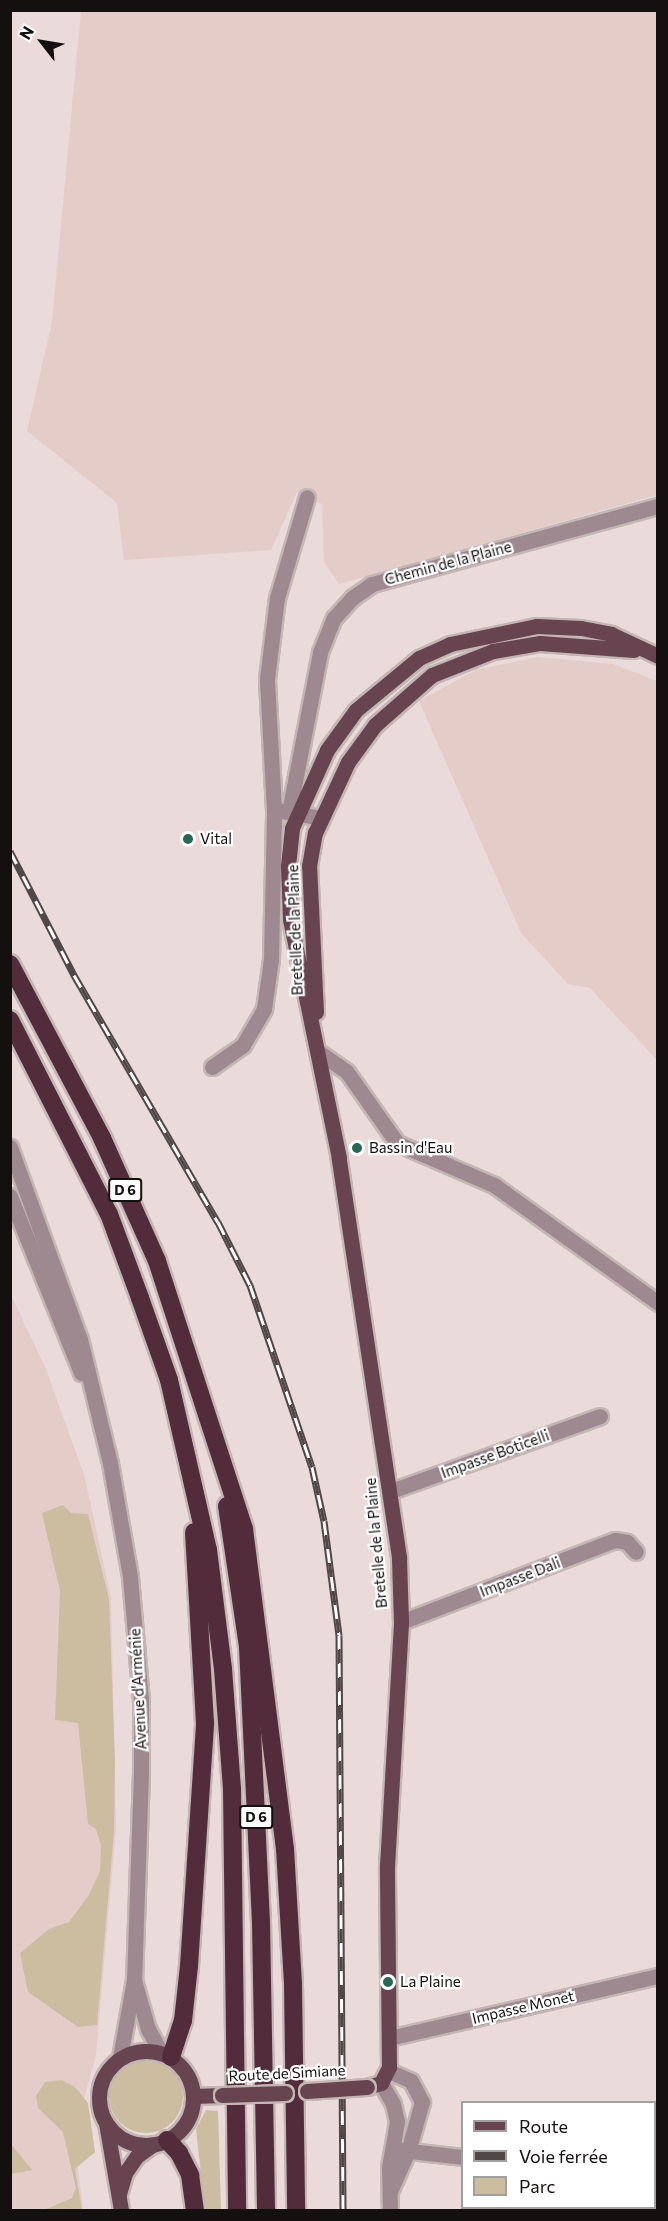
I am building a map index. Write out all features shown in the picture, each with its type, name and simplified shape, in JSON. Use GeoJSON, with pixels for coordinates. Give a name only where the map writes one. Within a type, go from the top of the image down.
{"type":"FeatureCollection","features":[{"type":"Feature","properties":{"kind":"highway","name":"D 6"},"geometry":{"type":"LineString","coordinates":[[10,964],[102,1138],[157,1261],[213,1427],[248,1647],[261,1922],[266,2211]]}},
{"type":"Feature","properties":{"kind":"highway","name":"D 6"},"geometry":{"type":"LineString","coordinates":[[10,1020],[109,1214],[169,1380],[188,1458],[211,1574],[223,1668],[232,1789],[237,2211]]}},
{"type":"Feature","properties":{"kind":"highway"},"geometry":{"type":"LineString","coordinates":[[213,1427],[244,1529],[267,1685],[285,1849],[295,2092],[296,2211]]}},
{"type":"Feature","properties":{"kind":"highway"},"geometry":{"type":"LineString","coordinates":[[166,2054],[183,2021],[189,1966],[205,1723],[204,1644],[188,1458]]}},
{"type":"Feature","properties":{"kind":"highway"},"geometry":{"type":"LineString","coordinates":[[160,2143],[179,2153],[190,2175],[195,2211]]}},
{"type":"Feature","properties":{"kind":"main road","name":"Bretelle de la Plaine"},"geometry":{"type":"LineString","coordinates":[[379,2080],[389,2038],[387,1866],[401,1622],[390,1491],[320,1053],[290,919],[287,812],[356,710],[419,658],[460,641],[537,626],[581,628],[611,634],[653,654]]}},
{"type":"Feature","properties":{"kind":"main road","name":"Bretelle de la Plaine"},"geometry":{"type":"LineString","coordinates":[[320,1053],[309,866],[320,818],[348,762],[375,725],[432,675],[460,661],[540,643],[653,654]]}},
{"type":"Feature","properties":{"kind":"main road"},"geometry":{"type":"LineString","coordinates":[[140,2050],[166,2054],[191,2080],[194,2096],[191,2114],[182,2129],[137,2156],[125,2173],[120,2204],[106,2123],[99,2107],[99,2088],[106,2072],[120,2057],[140,2050]]}},
{"type":"Feature","properties":{"kind":"main road","name":"Route de Simiane"},"geometry":{"type":"LineString","coordinates":[[194,2096],[295,2092],[379,2080]]}},
{"type":"Feature","properties":{"kind":"main road"},"geometry":{"type":"LineString","coordinates":[[106,2123],[126,2140],[160,2143]]}},
{"type":"Feature","properties":{"kind":"street"},"geometry":{"type":"LineString","coordinates":[[212,1067],[243,1045],[264,1009],[287,812],[267,719],[270,631],[287,559],[308,497]]}},
{"type":"Feature","properties":{"kind":"street","name":"Chemin de la Plaine"},"geometry":{"type":"LineString","coordinates":[[287,812],[320,652],[334,618],[352,598],[372,584],[657,506]]}},
{"type":"Feature","properties":{"kind":"street"},"geometry":{"type":"LineString","coordinates":[[287,812],[320,818]]}},
{"type":"Feature","properties":{"kind":"street"},"geometry":{"type":"LineString","coordinates":[[320,1053],[347,1072],[397,1143],[494,1185],[657,1303]]}},
{"type":"Feature","properties":{"kind":"street","name":"Avenue d'Arménie"},"geometry":{"type":"LineString","coordinates":[[12,1154],[80,1339],[110,1463],[130,1577],[141,1701],[134,1980],[120,2057]]}},
{"type":"Feature","properties":{"kind":"street","name":"Avenue d'Arménie"},"geometry":{"type":"LineString","coordinates":[[10,1196],[94,1403]]}},
{"type":"Feature","properties":{"kind":"street","name":"Impasse Boticelli"},"geometry":{"type":"LineString","coordinates":[[390,1491],[600,1416]]}},
{"type":"Feature","properties":{"kind":"street","name":"Impasse Dali"},"geometry":{"type":"LineString","coordinates":[[401,1622],[615,1540],[627,1542],[636,1552]]}},
{"type":"Feature","properties":{"kind":"street","name":"Impasse Monet"},"geometry":{"type":"LineString","coordinates":[[389,2038],[657,1976]]}},
{"type":"Feature","properties":{"kind":"street","name":"Avenue d'Arménie"},"geometry":{"type":"LineString","coordinates":[[134,1980],[148,2029],[166,2054]]}},
{"type":"Feature","properties":{"kind":"street"},"geometry":{"type":"LineString","coordinates":[[379,2080],[393,2104],[397,2122],[389,2167],[392,2189],[390,2211]]}},
{"type":"Feature","properties":{"kind":"street"},"geometry":{"type":"LineString","coordinates":[[379,2080],[411,2081],[421,2095],[422,2110],[392,2189]]}},
{"type":"Feature","properties":{"kind":"street"},"geometry":{"type":"LineString","coordinates":[[392,2150],[461,2157]]}},
{"type":"Feature","properties":{"kind":"shaded area"},"geometry":{"type":"Polygon","coordinates":[[[81,11],[657,11],[657,495],[339,584],[324,562],[322,504],[297,492],[271,550],[124,560],[117,503],[27,431],[52,322],[81,11]]]}},
{"type":"Feature","properties":{"kind":"shaded area"},"geometry":{"type":"Polygon","coordinates":[[[537,657],[613,664],[657,681],[657,1060],[590,988],[568,984],[521,933],[419,701],[476,670],[537,657]]]}},
{"type":"Feature","properties":{"kind":"shaded area"},"geometry":{"type":"Polygon","coordinates":[[[10,1293],[46,1369],[85,1478],[111,1598],[116,1828],[96,2055],[74,2136],[83,2210],[11,2210],[10,1293]]]}},
{"type":"Feature","properties":{"kind":"green space"},"geometry":{"type":"Polygon","coordinates":[[[63,1505],[71,1513],[88,1514],[109,1599],[115,1761],[114,1831],[97,2025],[78,2027],[28,1992],[20,1953],[49,1929],[69,1922],[89,1895],[100,1871],[101,1846],[96,1829],[88,1824],[78,1723],[55,1720],[60,1591],[42,1513],[63,1505]]]}},
{"type":"Feature","properties":{"kind":"green space"},"geometry":{"type":"Polygon","coordinates":[[[139,2059],[153,2059],[167,2065],[177,2075],[183,2089],[181,2110],[167,2127],[153,2133],[139,2133],[125,2127],[115,2117],[109,2103],[109,2089],[115,2075],[125,2065],[139,2059]]]}},
{"type":"Feature","properties":{"kind":"green space"},"geometry":{"type":"Polygon","coordinates":[[[62,2080],[75,2087],[88,2103],[95,2152],[75,2169],[82,2210],[44,2210],[72,2198],[76,2188],[63,2132],[38,2108],[36,2096],[45,2082],[62,2080]]]}},
{"type":"Feature","properties":{"kind":"green space"},"geometry":{"type":"Polygon","coordinates":[[[206,2110],[218,2111],[221,2210],[205,2210],[196,2129],[206,2110]]]}},
{"type":"Feature","properties":{"kind":"green space"},"geometry":{"type":"Polygon","coordinates":[[[11,2144],[32,2170],[11,2174],[11,2144]]]}},
{"type":"Feature","properties":{"kind":"railway"},"geometry":{"type":"LineString","coordinates":[[10,851],[74,975],[218,1222],[250,1285],[312,1467],[324,1521],[339,1635],[343,2210]]}},
{"type":"Feature","properties":{"kind":"place","name":"Vital"},"geometry":{"type":"Point","coordinates":[188,839]}},
{"type":"Feature","properties":{"kind":"place","name":"Bassin d'Eau"},"geometry":{"type":"Point","coordinates":[357,1148]}},
{"type":"Feature","properties":{"kind":"place","name":"La Plaine"},"geometry":{"type":"Point","coordinates":[388,1982]}}]}
